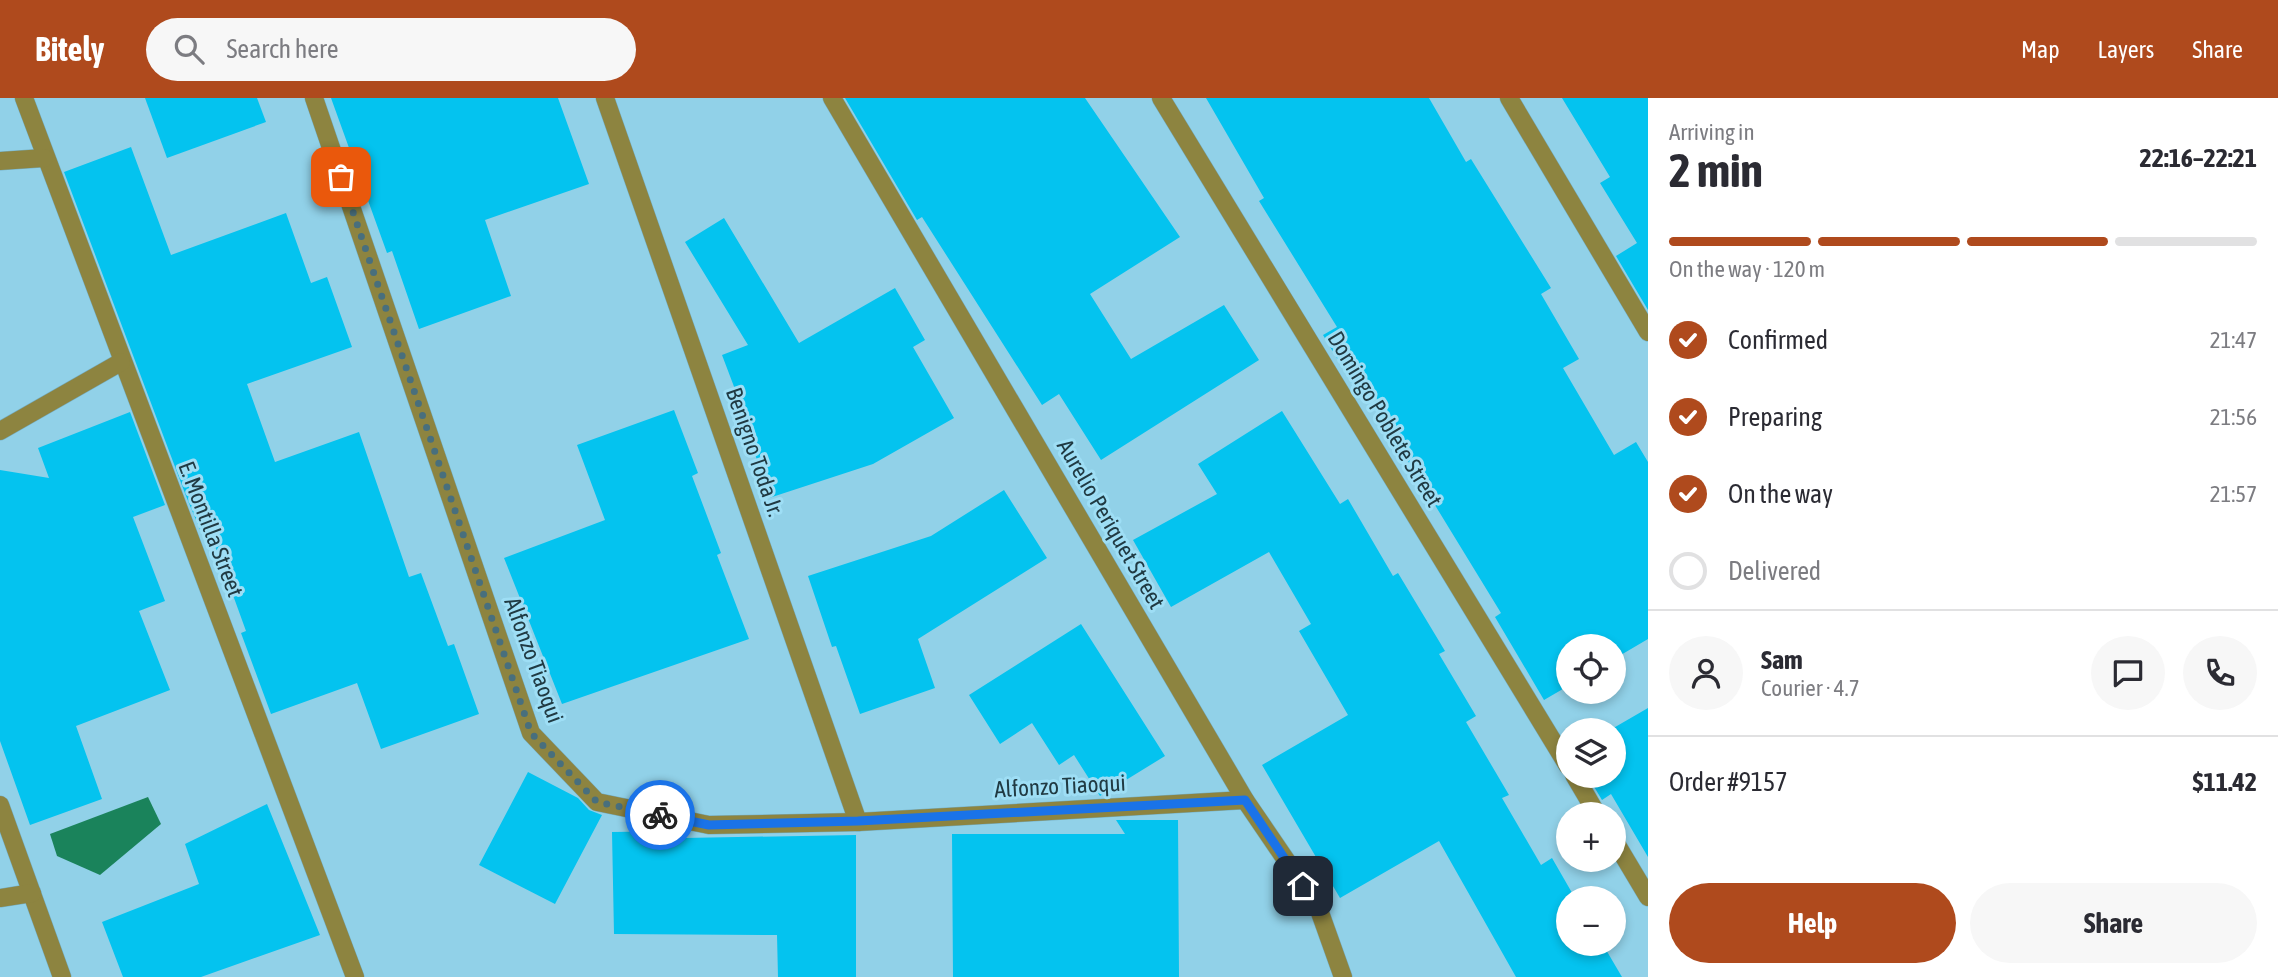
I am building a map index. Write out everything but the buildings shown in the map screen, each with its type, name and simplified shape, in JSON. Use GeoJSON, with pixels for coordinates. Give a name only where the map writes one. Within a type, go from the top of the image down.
{"type":"FeatureCollection","features":[{"type":"Feature","properties":{"kind":"street","name":"E. Montilla Street"},"geometry":{"type":"LineString","coordinates":[[24,98],[44,158],[355,977]]}},
{"type":"Feature","properties":{"kind":"street","name":"Alfonzo Tiaoqui"},"geometry":{"type":"LineString","coordinates":[[314,98],[531,733],[597,802],[709,825],[858,821],[1245,800]]}},
{"type":"Feature","properties":{"kind":"street","name":"Benigno Toda Jr."},"geometry":{"type":"LineString","coordinates":[[605,98],[858,821]]}},
{"type":"Feature","properties":{"kind":"street","name":"Aurelio Periquet Street"},"geometry":{"type":"LineString","coordinates":[[832,98],[1245,800],[1318,907],[1343,977]]}},
{"type":"Feature","properties":{"kind":"street","name":"Domingo Poblete Street"},"geometry":{"type":"LineString","coordinates":[[1161,98],[1556,746]]}},
{"type":"Feature","properties":{"kind":"street"},"geometry":{"type":"LineString","coordinates":[[1509,98],[1648,332]]}},
{"type":"Feature","properties":{"kind":"street"},"geometry":{"type":"LineString","coordinates":[[0,161],[44,158]]}},
{"type":"Feature","properties":{"kind":"street"},"geometry":{"type":"LineString","coordinates":[[0,431],[121,362]]}},
{"type":"Feature","properties":{"kind":"street"},"geometry":{"type":"LineString","coordinates":[[0,805],[62,977]]}},
{"type":"Feature","properties":{"kind":"street"},"geometry":{"type":"LineString","coordinates":[[1626,860],[1648,897]]}},
{"type":"Feature","properties":{"kind":"street"},"geometry":{"type":"LineString","coordinates":[[0,898],[32,893]]}},
{"type":"Feature","properties":{"kind":"shaded area"},"geometry":{"type":"Polygon","coordinates":[[[148,797],[161,824],[100,875],[57,856],[50,834],[148,797]]]}},
{"type":"Feature","properties":{"kind":"way so far"},"geometry":{"type":"LineString","coordinates":[[341,177],[531,733],[597,802],[660,815]]}},
{"type":"Feature","properties":{"kind":"route"},"geometry":{"type":"LineString","coordinates":[[660,815],[709,825],[858,821],[1245,800],[1303,886]]}}]}
